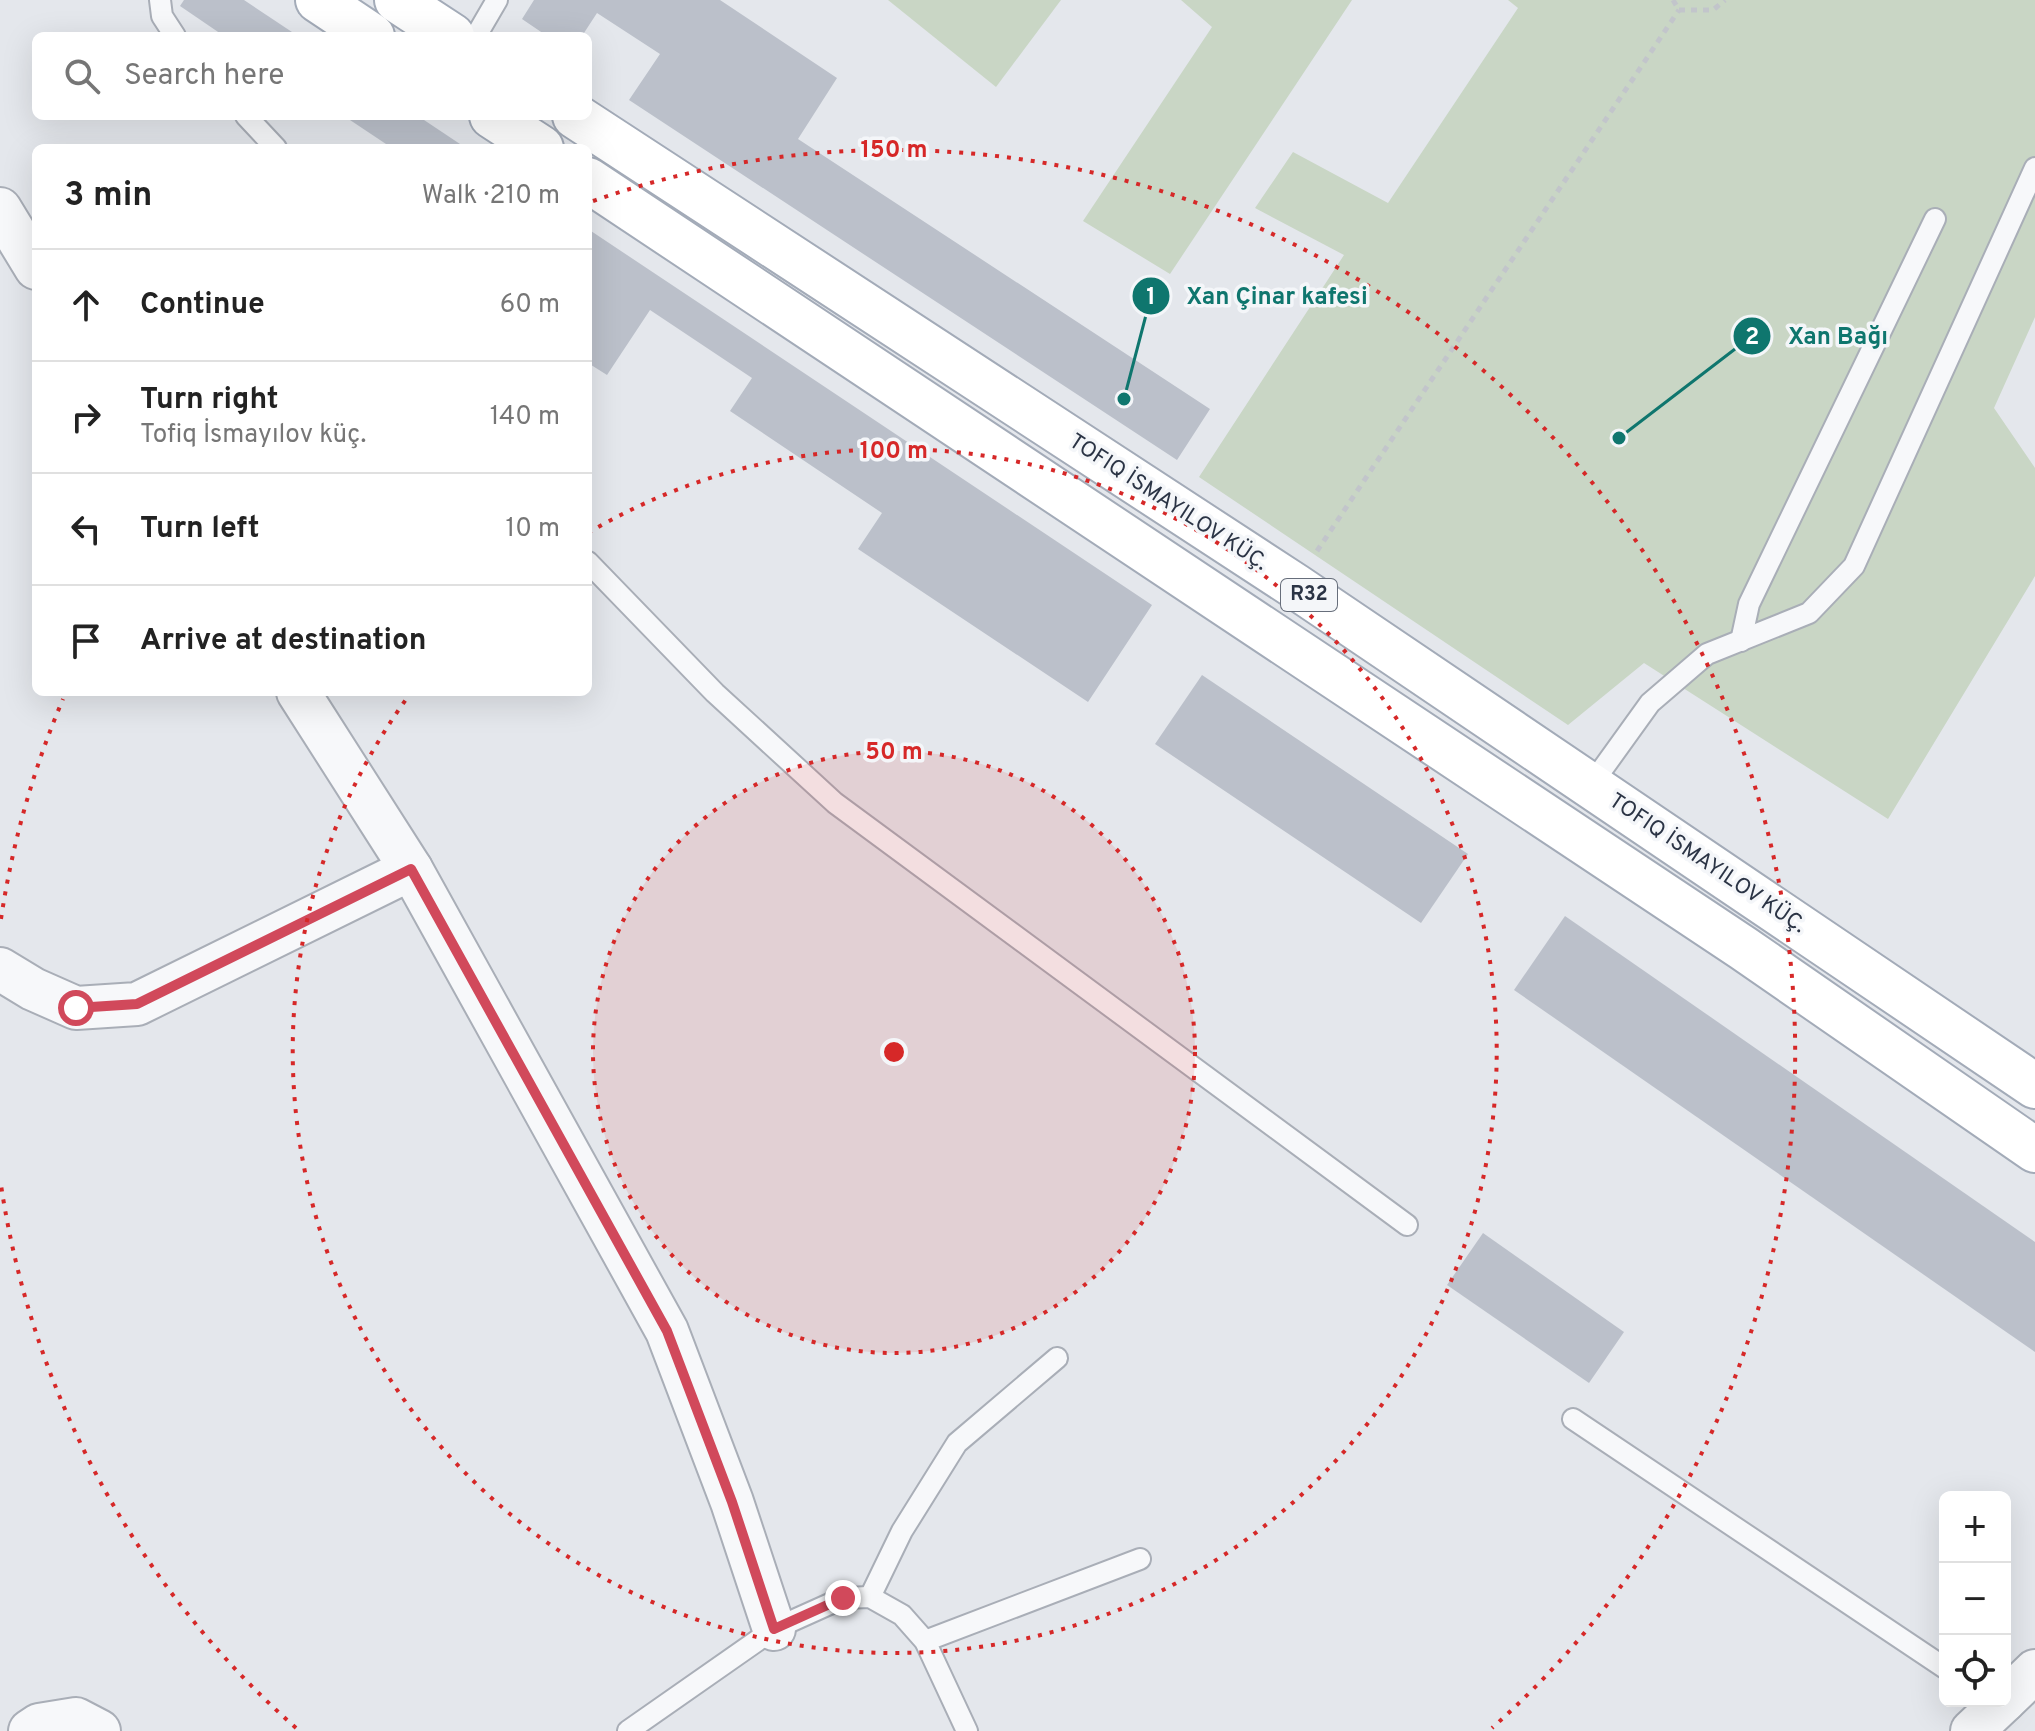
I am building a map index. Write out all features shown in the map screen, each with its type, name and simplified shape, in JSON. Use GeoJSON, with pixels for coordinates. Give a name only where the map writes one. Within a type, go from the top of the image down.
{"type":"FeatureCollection","features":[{"type":"Feature","properties":{"kind":"main road"},"geometry":{"type":"LineString","coordinates":[[318,0],[366,32]]}},
{"type":"Feature","properties":{"kind":"main road"},"geometry":{"type":"LineString","coordinates":[[397,0],[446,32]]}},
{"type":"Feature","properties":{"kind":"main road"},"geometry":{"type":"LineString","coordinates":[[498,120],[535,144]]}},
{"type":"Feature","properties":{"kind":"main road","name":"R32"},"geometry":{"type":"LineString","coordinates":[[581,120],[1295,586],[2035,1086]]}},
{"type":"Feature","properties":{"kind":"main road","name":"R32"},"geometry":{"type":"LineString","coordinates":[[592,183],[1743,948],[2035,1150]]}},
{"type":"Feature","properties":{"kind":"street"},"geometry":{"type":"LineString","coordinates":[[0,209],[32,261]]}},
{"type":"Feature","properties":{"kind":"street"},"geometry":{"type":"LineString","coordinates":[[301,696],[411,869],[667,1331],[732,1502],[774,1629]]}},
{"type":"Feature","properties":{"kind":"street"},"geometry":{"type":"LineString","coordinates":[[0,969],[33,989],[76,1008],[137,1004],[411,869]]}},
{"type":"Feature","properties":{"kind":"street"},"geometry":{"type":"LineString","coordinates":[[2011,1693],[2035,1671]]}},
{"type":"Feature","properties":{"kind":"street"},"geometry":{"type":"LineString","coordinates":[[30,1731],[39,1725],[76,1719],[99,1731]]}},
{"type":"Feature","properties":{"kind":"lane"},"geometry":{"type":"LineString","coordinates":[[160,0],[162,16],[172,32]]}},
{"type":"Feature","properties":{"kind":"lane"},"geometry":{"type":"LineString","coordinates":[[478,32],[497,0]]}},
{"type":"Feature","properties":{"kind":"lane"},"geometry":{"type":"LineString","coordinates":[[250,120],[272,144]]}},
{"type":"Feature","properties":{"kind":"lane"},"geometry":{"type":"LineString","coordinates":[[1591,785],[1650,703],[1707,654],[1809,613],[1854,566],[2035,168]]}},
{"type":"Feature","properties":{"kind":"lane"},"geometry":{"type":"LineString","coordinates":[[1741,641],[1749,604],[1935,219]]}},
{"type":"Feature","properties":{"kind":"lane"},"geometry":{"type":"LineString","coordinates":[[592,566],[715,693],[835,803],[1407,1225]]}},
{"type":"Feature","properties":{"kind":"lane"},"geometry":{"type":"LineString","coordinates":[[870,1597],[902,1531],[957,1443],[1057,1358]]}},
{"type":"Feature","properties":{"kind":"lane"},"geometry":{"type":"LineString","coordinates":[[1573,1419],[1939,1664]]}},
{"type":"Feature","properties":{"kind":"lane"},"geometry":{"type":"LineString","coordinates":[[925,1641],[1140,1559]]}},
{"type":"Feature","properties":{"kind":"lane"},"geometry":{"type":"LineString","coordinates":[[628,1731],[774,1629],[843,1598],[870,1597],[902,1615],[925,1641],[967,1731]]}},
{"type":"Feature","properties":{"kind":"path"},"geometry":{"type":"LineString","coordinates":[[1673,0],[1679,10]]}},
{"type":"Feature","properties":{"kind":"path"},"geometry":{"type":"LineString","coordinates":[[1679,10],[1713,10],[1725,0]]}},
{"type":"Feature","properties":{"kind":"path"},"geometry":{"type":"LineString","coordinates":[[1295,586],[1679,10]]}},
{"type":"Feature","properties":{"kind":"green space"},"geometry":{"type":"Polygon","coordinates":[[[888,0],[1061,0],[996,87],[888,0]]]}},
{"type":"Feature","properties":{"kind":"green space"},"geometry":{"type":"Polygon","coordinates":[[[1181,0],[1352,0],[1170,274],[1083,221],[1212,27],[1181,0]]]}},
{"type":"Feature","properties":{"kind":"green space"},"geometry":{"type":"Polygon","coordinates":[[[1508,0],[2035,0],[2035,317],[1994,408],[2035,468],[2035,576],[1888,819],[1644,663],[1568,725],[1199,477],[1344,255],[1255,208],[1293,152],[1388,203],[1518,8],[1508,0]]]}},
{"type":"Feature","properties":{"kind":"building"},"geometry":{"type":"Polygon","coordinates":[[[184,0],[244,0],[292,32],[218,32],[180,6],[184,0]]]}},
{"type":"Feature","properties":{"kind":"building"},"geometry":{"type":"Polygon","coordinates":[[[534,0],[720,0],[837,78],[798,139],[1210,409],[1177,460],[629,100],[660,54],[597,13],[585,32],[541,32],[522,19],[534,0]]]}},
{"type":"Feature","properties":{"kind":"building"},"geometry":{"type":"Polygon","coordinates":[[[350,120],[424,120],[460,144],[386,144],[350,120]]]}},
{"type":"Feature","properties":{"kind":"building"},"geometry":{"type":"Polygon","coordinates":[[[592,232],[1152,605],[1088,702],[858,549],[882,513],[730,411],[752,378],[650,310],[607,375],[592,366],[592,232]]]}},
{"type":"Feature","properties":{"kind":"building"},"geometry":{"type":"Polygon","coordinates":[[[1202,675],[1468,854],[1421,923],[1155,744],[1202,675]]]}},
{"type":"Feature","properties":{"kind":"building"},"geometry":{"type":"Polygon","coordinates":[[[1565,916],[2035,1242],[2035,1352],[1514,990],[1565,916]]]}},
{"type":"Feature","properties":{"kind":"building"},"geometry":{"type":"Polygon","coordinates":[[[1483,1233],[1624,1332],[1589,1383],[1447,1285],[1483,1233]]]}},
{"type":"Feature","properties":{"kind":"place","name":"Xan Çinar kafesi"},"geometry":{"type":"Point","coordinates":[1124,399]}},
{"type":"Feature","properties":{"kind":"place","name":"Xan Bağı"},"geometry":{"type":"Point","coordinates":[1619,438]}},
{"type":"Feature","properties":{"kind":"route"},"geometry":{"type":"LineString","coordinates":[[76,1008],[137,1004],[411,869],[667,1331],[732,1502],[774,1629],[843,1598]]}}]}
